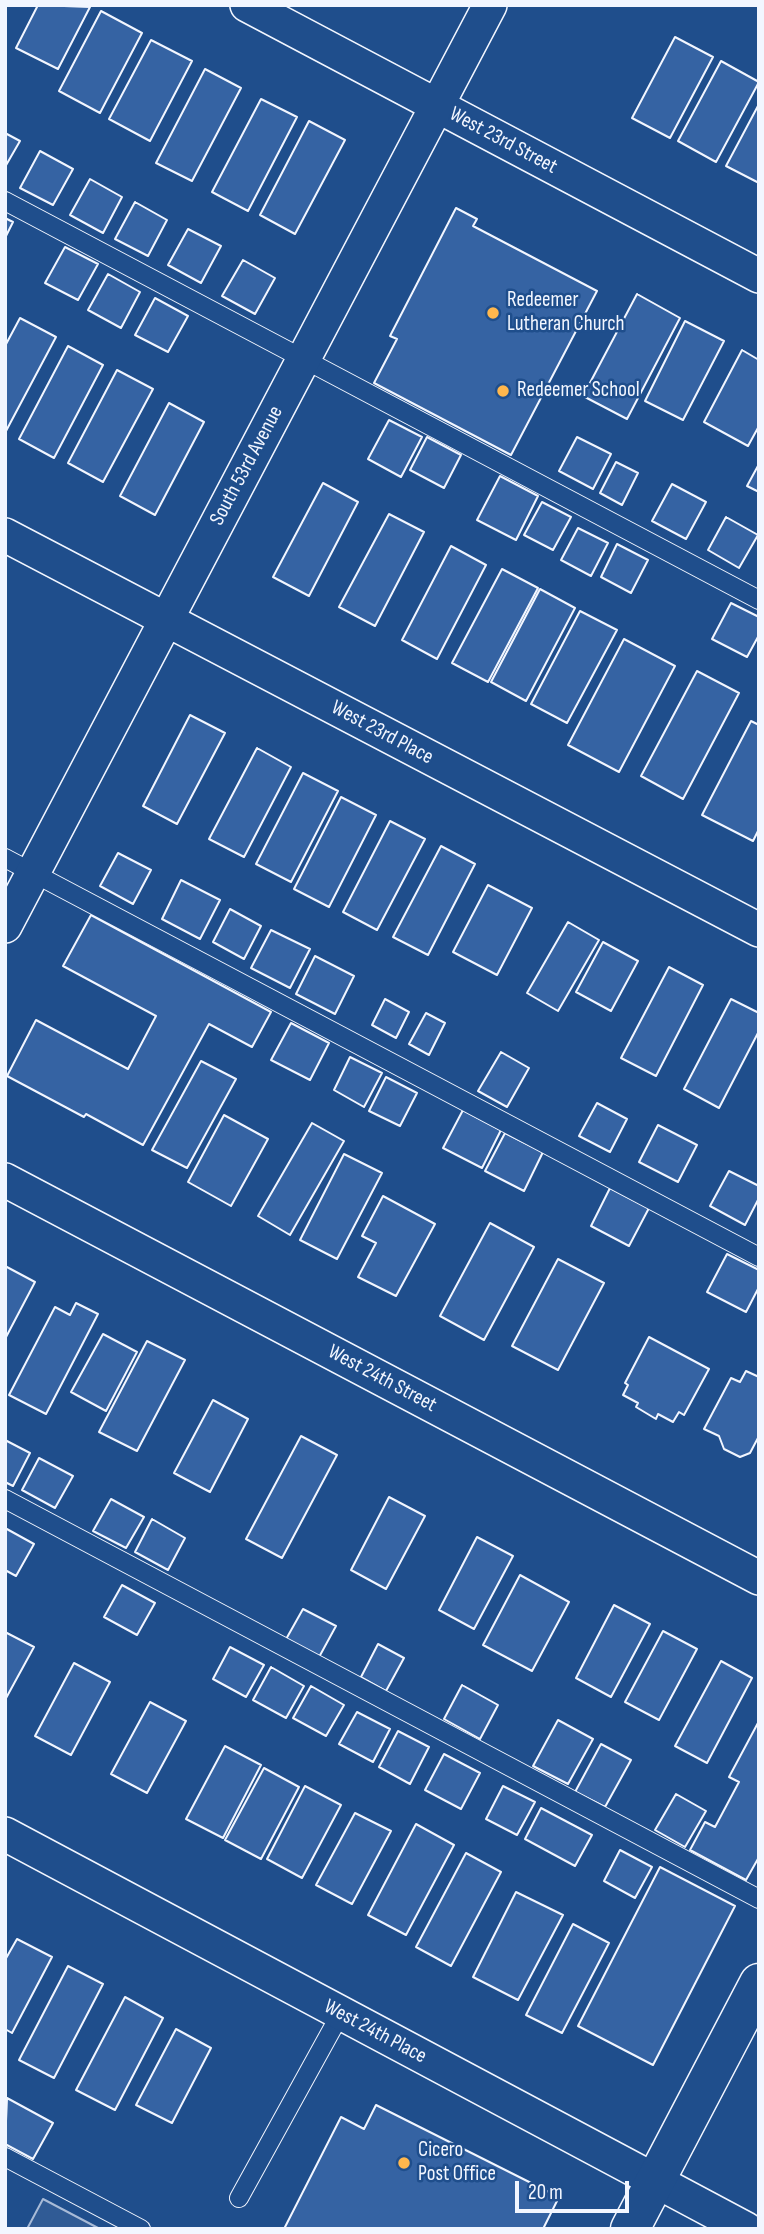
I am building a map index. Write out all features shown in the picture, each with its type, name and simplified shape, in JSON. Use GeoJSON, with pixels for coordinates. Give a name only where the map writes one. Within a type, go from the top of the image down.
{"type":"FeatureCollection","features":[{"type":"Feature","properties":{"kind":"main road"},"geometry":{"type":"LineString","coordinates":[[630,2229],[759,1983]]}},
{"type":"Feature","properties":{"kind":"street","name":"West 23rd Street"},"geometry":{"type":"LineString","coordinates":[[247,5],[759,276]]}},
{"type":"Feature","properties":{"kind":"street","name":"South 53rd Avenue"},"geometry":{"type":"LineString","coordinates":[[5,926],[19,865],[166,620],[489,5]]}},
{"type":"Feature","properties":{"kind":"street","name":"West 23rd Place"},"geometry":{"type":"LineString","coordinates":[[5,535],[759,930]]}},
{"type":"Feature","properties":{"kind":"street","name":"West 24th Street"},"geometry":{"type":"LineString","coordinates":[[5,1180],[759,1578]]}},
{"type":"Feature","properties":{"kind":"street","name":"West 24th Place"},"geometry":{"type":"LineString","coordinates":[[5,1834],[736,2226]]}},
{"type":"Feature","properties":{"kind":"lane"},"geometry":{"type":"LineString","coordinates":[[5,201],[759,600]]}},
{"type":"Feature","properties":{"kind":"lane"},"geometry":{"type":"LineString","coordinates":[[19,865],[759,1257]]}},
{"type":"Feature","properties":{"kind":"lane"},"geometry":{"type":"LineString","coordinates":[[5,1499],[759,1899]]}},
{"type":"Feature","properties":{"kind":"lane"},"geometry":{"type":"LineString","coordinates":[[239,2198],[341,2013]]}},
{"type":"Feature","properties":{"kind":"lane"},"geometry":{"type":"LineString","coordinates":[[5,2157],[141,2229]]}},
{"type":"Feature","properties":{"kind":"shaded area"},"geometry":{"type":"Polygon","coordinates":[[[43,2199],[100,2229],[27,2229],[43,2199]]]}},
{"type":"Feature","properties":{"kind":"building"},"geometry":{"type":"Polygon","coordinates":[[[38,5],[90,7],[58,69],[16,48],[38,5]]]}},
{"type":"Feature","properties":{"kind":"building"},"geometry":{"type":"Polygon","coordinates":[[[101,11],[142,33],[100,113],[59,91],[101,11]]]}},
{"type":"Feature","properties":{"kind":"building"},"geometry":{"type":"Polygon","coordinates":[[[675,37],[713,57],[670,138],[632,118],[675,37]]]}},
{"type":"Feature","properties":{"kind":"building"},"geometry":{"type":"Polygon","coordinates":[[[151,40],[192,61],[150,141],[109,119],[151,40]]]}},
{"type":"Feature","properties":{"kind":"building"},"geometry":{"type":"Polygon","coordinates":[[[721,61],[759,82],[716,162],[678,141],[721,61]]]}},
{"type":"Feature","properties":{"kind":"building"},"geometry":{"type":"Polygon","coordinates":[[[205,69],[241,88],[192,181],[156,163],[205,69]]]}},
{"type":"Feature","properties":{"kind":"building"},"geometry":{"type":"Polygon","coordinates":[[[261,99],[297,117],[248,211],[212,192],[261,99]]]}},
{"type":"Feature","properties":{"kind":"building"},"geometry":{"type":"Polygon","coordinates":[[[759,104],[759,183],[726,166],[759,104]]]}},
{"type":"Feature","properties":{"kind":"building"},"geometry":{"type":"Polygon","coordinates":[[[309,121],[345,140],[295,234],[260,215],[309,121]]]}},
{"type":"Feature","properties":{"kind":"building"},"geometry":{"type":"Polygon","coordinates":[[[5,133],[20,141],[5,167],[5,133]]]}},
{"type":"Feature","properties":{"kind":"building"},"geometry":{"type":"Polygon","coordinates":[[[40,151],[73,169],[53,205],[20,188],[40,151]]]}},
{"type":"Feature","properties":{"kind":"building"},"geometry":{"type":"Polygon","coordinates":[[[90,179],[122,197],[103,233],[70,215],[90,179]]]}},
{"type":"Feature","properties":{"kind":"building"},"geometry":{"type":"Polygon","coordinates":[[[135,202],[167,220],[148,256],[115,239],[135,202]]]}},
{"type":"Feature","properties":{"kind":"building","name":"Redeemer Lutheran Church"},"geometry":{"type":"Polygon","coordinates":[[[456,208],[477,219],[473,226],[597,291],[511,455],[374,383],[397,339],[390,336],[456,208]]]}},
{"type":"Feature","properties":{"kind":"building"},"geometry":{"type":"Polygon","coordinates":[[[5,218],[13,222],[5,238],[5,218]]]}},
{"type":"Feature","properties":{"kind":"building"},"geometry":{"type":"Polygon","coordinates":[[[188,229],[221,246],[201,283],[168,265],[188,229]]]}},
{"type":"Feature","properties":{"kind":"building"},"geometry":{"type":"Polygon","coordinates":[[[65,247],[98,264],[78,300],[45,283],[65,247]]]}},
{"type":"Feature","properties":{"kind":"building"},"geometry":{"type":"Polygon","coordinates":[[[243,260],[275,278],[255,314],[222,296],[243,260]]]}},
{"type":"Feature","properties":{"kind":"building"},"geometry":{"type":"Polygon","coordinates":[[[108,274],[140,292],[121,328],[88,310],[108,274]]]}},
{"type":"Feature","properties":{"kind":"building"},"geometry":{"type":"Polygon","coordinates":[[[637,294],[680,318],[627,419],[583,396],[637,294]]]}},
{"type":"Feature","properties":{"kind":"building"},"geometry":{"type":"Polygon","coordinates":[[[155,298],[188,316],[168,352],[135,335],[155,298]]]}},
{"type":"Feature","properties":{"kind":"building"},"geometry":{"type":"Polygon","coordinates":[[[20,318],[56,337],[6,431],[5,346],[20,318]]]}},
{"type":"Feature","properties":{"kind":"building"},"geometry":{"type":"Polygon","coordinates":[[[685,321],[724,341],[683,420],[645,401],[685,321]]]}},
{"type":"Feature","properties":{"kind":"building"},"geometry":{"type":"Polygon","coordinates":[[[68,346],[103,365],[54,458],[19,439],[68,346]]]}},
{"type":"Feature","properties":{"kind":"building"},"geometry":{"type":"Polygon","coordinates":[[[742,350],[759,360],[759,426],[748,446],[704,422],[742,350]]]}},
{"type":"Feature","properties":{"kind":"building"},"geometry":{"type":"Polygon","coordinates":[[[117,370],[153,389],[103,482],[68,463],[117,370]]]}},
{"type":"Feature","properties":{"kind":"building"},"geometry":{"type":"Polygon","coordinates":[[[169,403],[204,422],[155,515],[120,496],[169,403]]]}},
{"type":"Feature","properties":{"kind":"building"},"geometry":{"type":"Polygon","coordinates":[[[389,420],[422,437],[401,477],[368,459],[389,420]]]}},
{"type":"Feature","properties":{"kind":"building"},"geometry":{"type":"Polygon","coordinates":[[[427,437],[461,455],[444,488],[410,470],[427,437]]]}},
{"type":"Feature","properties":{"kind":"building"},"geometry":{"type":"Polygon","coordinates":[[[577,437],[611,454],[593,489],[559,471],[577,437]]]}},
{"type":"Feature","properties":{"kind":"building"},"geometry":{"type":"Polygon","coordinates":[[[616,462],[638,473],[622,505],[600,493],[616,462]]]}},
{"type":"Feature","properties":{"kind":"building"},"geometry":{"type":"Polygon","coordinates":[[[759,464],[759,492],[747,486],[759,464]]]}},
{"type":"Feature","properties":{"kind":"building"},"geometry":{"type":"Polygon","coordinates":[[[500,476],[538,496],[516,540],[477,520],[500,476]]]}},
{"type":"Feature","properties":{"kind":"building"},"geometry":{"type":"Polygon","coordinates":[[[323,483],[358,502],[309,596],[273,577],[323,483]]]}},
{"type":"Feature","properties":{"kind":"building"},"geometry":{"type":"Polygon","coordinates":[[[672,484],[706,502],[686,539],[652,521],[672,484]]]}},
{"type":"Feature","properties":{"kind":"building"},"geometry":{"type":"Polygon","coordinates":[[[542,502],[571,517],[553,550],[524,535],[542,502]]]}},
{"type":"Feature","properties":{"kind":"building"},"geometry":{"type":"Polygon","coordinates":[[[389,514],[424,532],[375,626],[339,607],[389,514]]]}},
{"type":"Feature","properties":{"kind":"building"},"geometry":{"type":"Polygon","coordinates":[[[726,517],[758,535],[739,568],[708,550],[726,517]]]}},
{"type":"Feature","properties":{"kind":"building"},"geometry":{"type":"Polygon","coordinates":[[[578,528],[608,543],[591,576],[561,560],[578,528]]]}},
{"type":"Feature","properties":{"kind":"building"},"geometry":{"type":"Polygon","coordinates":[[[617,544],[648,560],[631,593],[601,577],[617,544]]]}},
{"type":"Feature","properties":{"kind":"building"},"geometry":{"type":"Polygon","coordinates":[[[451,546],[486,565],[437,659],[402,640],[451,546]]]}},
{"type":"Feature","properties":{"kind":"building"},"geometry":{"type":"Polygon","coordinates":[[[502,569],[538,588],[488,682],[452,663],[502,569]]]}},
{"type":"Feature","properties":{"kind":"building"},"geometry":{"type":"Polygon","coordinates":[[[540,589],[575,608],[526,701],[491,682],[540,589]]]}},
{"type":"Feature","properties":{"kind":"building"},"geometry":{"type":"Polygon","coordinates":[[[731,603],[759,617],[759,635],[747,657],[712,639],[731,603]]]}},
{"type":"Feature","properties":{"kind":"building"},"geometry":{"type":"Polygon","coordinates":[[[580,611],[617,630],[567,723],[531,704],[580,611]]]}},
{"type":"Feature","properties":{"kind":"building"},"geometry":{"type":"Polygon","coordinates":[[[624,639],[675,666],[619,772],[568,745],[624,639]]]}},
{"type":"Feature","properties":{"kind":"building"},"geometry":{"type":"Polygon","coordinates":[[[697,671],[739,693],[683,799],[641,776],[697,671]]]}},
{"type":"Feature","properties":{"kind":"building"},"geometry":{"type":"Polygon","coordinates":[[[190,715],[225,733],[177,824],[143,806],[190,715]]]}},
{"type":"Feature","properties":{"kind":"building"},"geometry":{"type":"Polygon","coordinates":[[[751,721],[759,725],[759,829],[753,841],[702,815],[751,721]]]}},
{"type":"Feature","properties":{"kind":"building"},"geometry":{"type":"Polygon","coordinates":[[[257,748],[291,767],[244,857],[209,839],[257,748]]]}},
{"type":"Feature","properties":{"kind":"building"},"geometry":{"type":"Polygon","coordinates":[[[303,773],[338,791],[291,882],[256,864],[303,773]]]}},
{"type":"Feature","properties":{"kind":"building"},"geometry":{"type":"Polygon","coordinates":[[[341,797],[376,815],[329,907],[294,889],[341,797]]]}},
{"type":"Feature","properties":{"kind":"building"},"geometry":{"type":"Polygon","coordinates":[[[390,821],[425,839],[377,930],[343,912],[390,821]]]}},
{"type":"Feature","properties":{"kind":"building"},"geometry":{"type":"Polygon","coordinates":[[[441,846],[475,864],[428,955],[393,937],[441,846]]]}},
{"type":"Feature","properties":{"kind":"building"},"geometry":{"type":"Polygon","coordinates":[[[118,853],[151,870],[133,904],[100,886],[118,853]]]}},
{"type":"Feature","properties":{"kind":"building"},"geometry":{"type":"Polygon","coordinates":[[[181,880],[220,900],[200,939],[162,919],[181,880]]]}},
{"type":"Feature","properties":{"kind":"building"},"geometry":{"type":"Polygon","coordinates":[[[488,885],[532,908],[497,975],[453,952],[488,885]]]}},
{"type":"Feature","properties":{"kind":"building"},"geometry":{"type":"Polygon","coordinates":[[[230,909],[261,926],[244,959],[213,942],[230,909]]]}},
{"type":"Feature","properties":{"kind":"building"},"geometry":{"type":"Polygon","coordinates":[[[91,915],[271,1012],[252,1047],[209,1024],[143,1145],[7,1076],[36,1020],[128,1069],[156,1016],[63,966],[91,915]]]}},
{"type":"Feature","properties":{"kind":"building"},"geometry":{"type":"Polygon","coordinates":[[[568,922],[599,940],[558,1011],[527,993],[568,922]]]}},
{"type":"Feature","properties":{"kind":"building"},"geometry":{"type":"Polygon","coordinates":[[[271,930],[310,949],[290,988],[251,968],[271,930]]]}},
{"type":"Feature","properties":{"kind":"building"},"geometry":{"type":"Polygon","coordinates":[[[603,942],[638,961],[611,1011],[576,992],[603,942]]]}},
{"type":"Feature","properties":{"kind":"building"},"geometry":{"type":"Polygon","coordinates":[[[315,956],[354,976],[335,1014],[296,994],[315,956]]]}},
{"type":"Feature","properties":{"kind":"building"},"geometry":{"type":"Polygon","coordinates":[[[669,967],[703,985],[656,1076],[621,1058],[669,967]]]}},
{"type":"Feature","properties":{"kind":"building"},"geometry":{"type":"Polygon","coordinates":[[[385,999],[409,1012],[396,1038],[372,1025],[385,999]]]}},
{"type":"Feature","properties":{"kind":"building"},"geometry":{"type":"Polygon","coordinates":[[[731,999],[759,1013],[759,1031],[719,1108],[684,1089],[731,999]]]}},
{"type":"Feature","properties":{"kind":"building"},"geometry":{"type":"Polygon","coordinates":[[[426,1013],[445,1023],[429,1055],[409,1044],[426,1013]]]}},
{"type":"Feature","properties":{"kind":"building"},"geometry":{"type":"Polygon","coordinates":[[[291,1023],[329,1043],[310,1080],[271,1060],[291,1023]]]}},
{"type":"Feature","properties":{"kind":"building"},"geometry":{"type":"Polygon","coordinates":[[[501,1052],[529,1068],[507,1107],[478,1091],[501,1052]]]}},
{"type":"Feature","properties":{"kind":"building"},"geometry":{"type":"Polygon","coordinates":[[[350,1057],[382,1073],[364,1107],[334,1090],[350,1057]]]}},
{"type":"Feature","properties":{"kind":"building"},"geometry":{"type":"Polygon","coordinates":[[[201,1061],[236,1079],[187,1168],[152,1150],[201,1061]]]}},
{"type":"Feature","properties":{"kind":"building"},"geometry":{"type":"Polygon","coordinates":[[[386,1077],[417,1093],[400,1126],[369,1111],[386,1077]]]}},
{"type":"Feature","properties":{"kind":"building"},"geometry":{"type":"Polygon","coordinates":[[[597,1103],[627,1119],[610,1152],[579,1136],[597,1103]]]}},
{"type":"Feature","properties":{"kind":"building"},"geometry":{"type":"Polygon","coordinates":[[[463,1110],[501,1130],[482,1168],[443,1148],[463,1110]]]}},
{"type":"Feature","properties":{"kind":"building"},"geometry":{"type":"Polygon","coordinates":[[[224,1115],[268,1139],[231,1206],[188,1182],[224,1115]]]}},
{"type":"Feature","properties":{"kind":"building"},"geometry":{"type":"Polygon","coordinates":[[[312,1123],[344,1141],[290,1235],[258,1216],[312,1123]]]}},
{"type":"Feature","properties":{"kind":"building"},"geometry":{"type":"Polygon","coordinates":[[[658,1125],[697,1145],[678,1182],[639,1162],[658,1125]]]}},
{"type":"Feature","properties":{"kind":"building"},"geometry":{"type":"Polygon","coordinates":[[[505,1133],[543,1152],[524,1191],[485,1171],[505,1133]]]}},
{"type":"Feature","properties":{"kind":"building"},"geometry":{"type":"Polygon","coordinates":[[[344,1154],[382,1173],[337,1259],[300,1240],[344,1154]]]}},
{"type":"Feature","properties":{"kind":"building"},"geometry":{"type":"Polygon","coordinates":[[[729,1171],[759,1186],[759,1198],[745,1225],[710,1206],[729,1171]]]}},
{"type":"Feature","properties":{"kind":"building"},"geometry":{"type":"Polygon","coordinates":[[[610,1188],[649,1208],[629,1246],[591,1226],[610,1188]]]}},
{"type":"Feature","properties":{"kind":"building"},"geometry":{"type":"Polygon","coordinates":[[[383,1196],[435,1224],[396,1296],[358,1277],[376,1243],[362,1236],[383,1196]]]}},
{"type":"Feature","properties":{"kind":"building"},"geometry":{"type":"Polygon","coordinates":[[[490,1223],[534,1247],[484,1340],[440,1316],[490,1223]]]}},
{"type":"Feature","properties":{"kind":"building"},"geometry":{"type":"Polygon","coordinates":[[[727,1254],[759,1270],[759,1287],[746,1312],[707,1292],[727,1254]]]}},
{"type":"Feature","properties":{"kind":"building"},"geometry":{"type":"Polygon","coordinates":[[[558,1259],[604,1283],[558,1370],[512,1346],[558,1259]]]}},
{"type":"Feature","properties":{"kind":"building"},"geometry":{"type":"Polygon","coordinates":[[[5,1266],[35,1282],[5,1339],[5,1266]]]}},
{"type":"Feature","properties":{"kind":"building"},"geometry":{"type":"Polygon","coordinates":[[[76,1303],[98,1314],[46,1414],[9,1395],[55,1307],[70,1315],[76,1303]]]}},
{"type":"Feature","properties":{"kind":"building"},"geometry":{"type":"Polygon","coordinates":[[[103,1334],[137,1352],[106,1411],[71,1392],[103,1334]]]}},
{"type":"Feature","properties":{"kind":"building"},"geometry":{"type":"Polygon","coordinates":[[[649,1337],[709,1369],[684,1415],[679,1412],[673,1422],[658,1414],[656,1419],[636,1407],[638,1403],[623,1395],[628,1385],[625,1383],[649,1337]]]}},
{"type":"Feature","properties":{"kind":"building"},"geometry":{"type":"Polygon","coordinates":[[[147,1341],[185,1360],[137,1451],[99,1432],[147,1341]]]}},
{"type":"Feature","properties":{"kind":"building"},"geometry":{"type":"Polygon","coordinates":[[[746,1371],[759,1377],[759,1436],[750,1453],[740,1457],[724,1449],[719,1436],[704,1429],[731,1378],[740,1382],[746,1371]]]}},
{"type":"Feature","properties":{"kind":"building"},"geometry":{"type":"Polygon","coordinates":[[[213,1400],[248,1419],[210,1492],[174,1473],[213,1400]]]}},
{"type":"Feature","properties":{"kind":"building"},"geometry":{"type":"Polygon","coordinates":[[[301,1436],[337,1455],[282,1558],[246,1539],[301,1436]]]}},
{"type":"Feature","properties":{"kind":"building"},"geometry":{"type":"Polygon","coordinates":[[[5,1440],[30,1453],[13,1486],[5,1482],[5,1440]]]}},
{"type":"Feature","properties":{"kind":"building"},"geometry":{"type":"Polygon","coordinates":[[[39,1458],[73,1476],[55,1508],[22,1490],[39,1458]]]}},
{"type":"Feature","properties":{"kind":"building"},"geometry":{"type":"Polygon","coordinates":[[[389,1497],[425,1516],[386,1589],[351,1570],[389,1497]]]}},
{"type":"Feature","properties":{"kind":"building"},"geometry":{"type":"Polygon","coordinates":[[[111,1499],[144,1517],[126,1548],[93,1531],[111,1499]]]}},
{"type":"Feature","properties":{"kind":"building"},"geometry":{"type":"Polygon","coordinates":[[[152,1519],[185,1538],[168,1570],[135,1552],[152,1519]]]}},
{"type":"Feature","properties":{"kind":"building"},"geometry":{"type":"Polygon","coordinates":[[[5,1528],[34,1544],[16,1576],[5,1570],[5,1528]]]}},
{"type":"Feature","properties":{"kind":"building"},"geometry":{"type":"Polygon","coordinates":[[[477,1537],[513,1556],[474,1629],[439,1610],[477,1537]]]}},
{"type":"Feature","properties":{"kind":"building"},"geometry":{"type":"Polygon","coordinates":[[[520,1575],[569,1602],[532,1671],[483,1645],[520,1575]]]}},
{"type":"Feature","properties":{"kind":"building"},"geometry":{"type":"Polygon","coordinates":[[[122,1585],[155,1603],[137,1635],[104,1617],[122,1585]]]}},
{"type":"Feature","properties":{"kind":"building"},"geometry":{"type":"Polygon","coordinates":[[[614,1605],[650,1624],[611,1697],[576,1678],[614,1605]]]}},
{"type":"Feature","properties":{"kind":"building"},"geometry":{"type":"Polygon","coordinates":[[[303,1609],[336,1626],[318,1659],[285,1641],[303,1609]]]}},
{"type":"Feature","properties":{"kind":"building"},"geometry":{"type":"Polygon","coordinates":[[[663,1631],[697,1649],[659,1720],[625,1702],[663,1631]]]}},
{"type":"Feature","properties":{"kind":"building"},"geometry":{"type":"Polygon","coordinates":[[[5,1632],[34,1647],[5,1700],[5,1632]]]}},
{"type":"Feature","properties":{"kind":"building"},"geometry":{"type":"Polygon","coordinates":[[[378,1644],[404,1658],[386,1691],[361,1677],[378,1644]]]}},
{"type":"Feature","properties":{"kind":"building"},"geometry":{"type":"Polygon","coordinates":[[[230,1647],[264,1665],[246,1697],[213,1679],[230,1647]]]}},
{"type":"Feature","properties":{"kind":"building"},"geometry":{"type":"Polygon","coordinates":[[[721,1661],[752,1678],[707,1763],[675,1746],[721,1661]]]}},
{"type":"Feature","properties":{"kind":"building"},"geometry":{"type":"Polygon","coordinates":[[[74,1663],[110,1682],[71,1755],[35,1736],[74,1663]]]}},
{"type":"Feature","properties":{"kind":"building"},"geometry":{"type":"Polygon","coordinates":[[[271,1667],[304,1686],[286,1718],[253,1700],[271,1667]]]}},
{"type":"Feature","properties":{"kind":"building"},"geometry":{"type":"Polygon","coordinates":[[[462,1685],[498,1705],[480,1739],[444,1719],[462,1685]]]}},
{"type":"Feature","properties":{"kind":"building"},"geometry":{"type":"Polygon","coordinates":[[[311,1686],[344,1705],[326,1736],[293,1718],[311,1686]]]}},
{"type":"Feature","properties":{"kind":"building"},"geometry":{"type":"Polygon","coordinates":[[[150,1702],[186,1721],[147,1793],[111,1774],[150,1702]]]}},
{"type":"Feature","properties":{"kind":"building"},"geometry":{"type":"Polygon","coordinates":[[[357,1712],[390,1729],[373,1762],[339,1744],[357,1712]]]}},
{"type":"Feature","properties":{"kind":"building"},"geometry":{"type":"Polygon","coordinates":[[[558,1720],[593,1739],[568,1784],[533,1766],[558,1720]]]}},
{"type":"Feature","properties":{"kind":"building"},"geometry":{"type":"Polygon","coordinates":[[[759,1721],[759,1857],[746,1880],[690,1850],[705,1822],[715,1827],[739,1782],[729,1777],[759,1721]]]}},
{"type":"Feature","properties":{"kind":"building"},"geometry":{"type":"Polygon","coordinates":[[[398,1731],[429,1747],[410,1784],[379,1767],[398,1731]]]}},
{"type":"Feature","properties":{"kind":"building"},"geometry":{"type":"Polygon","coordinates":[[[601,1744],[631,1760],[605,1807],[575,1792],[601,1744]]]}},
{"type":"Feature","properties":{"kind":"building"},"geometry":{"type":"Polygon","coordinates":[[[225,1746],[261,1765],[223,1838],[186,1819],[225,1746]]]}},
{"type":"Feature","properties":{"kind":"building"},"geometry":{"type":"Polygon","coordinates":[[[444,1754],[480,1773],[461,1809],[425,1790],[444,1754]]]}},
{"type":"Feature","properties":{"kind":"building"},"geometry":{"type":"Polygon","coordinates":[[[264,1768],[299,1787],[261,1859],[225,1840],[264,1768]]]}},
{"type":"Feature","properties":{"kind":"building"},"geometry":{"type":"Polygon","coordinates":[[[305,1786],[341,1805],[302,1878],[267,1859],[305,1786]]]}},
{"type":"Feature","properties":{"kind":"building"},"geometry":{"type":"Polygon","coordinates":[[[503,1786],[535,1802],[517,1835],[486,1819],[503,1786]]]}},
{"type":"Feature","properties":{"kind":"building"},"geometry":{"type":"Polygon","coordinates":[[[676,1794],[706,1811],[685,1847],[655,1830],[676,1794]]]}},
{"type":"Feature","properties":{"kind":"building"},"geometry":{"type":"Polygon","coordinates":[[[541,1808],[592,1835],[575,1866],[525,1839],[541,1808]]]}},
{"type":"Feature","properties":{"kind":"building"},"geometry":{"type":"Polygon","coordinates":[[[355,1813],[391,1831],[352,1904],[316,1885],[355,1813]]]}},
{"type":"Feature","properties":{"kind":"building"},"geometry":{"type":"Polygon","coordinates":[[[416,1824],[454,1845],[406,1935],[368,1915],[416,1824]]]}},
{"type":"Feature","properties":{"kind":"building"},"geometry":{"type":"Polygon","coordinates":[[[620,1850],[652,1867],[635,1898],[604,1881],[620,1850]]]}},
{"type":"Feature","properties":{"kind":"building"},"geometry":{"type":"Polygon","coordinates":[[[466,1853],[501,1872],[451,1966],[416,1947],[466,1853]]]}},
{"type":"Feature","properties":{"kind":"building"},"geometry":{"type":"Polygon","coordinates":[[[660,1867],[735,1906],[653,2065],[578,2026],[660,1867]]]}},
{"type":"Feature","properties":{"kind":"building"},"geometry":{"type":"Polygon","coordinates":[[[516,1892],[563,1915],[518,2000],[473,1977],[516,1892]]]}},
{"type":"Feature","properties":{"kind":"building"},"geometry":{"type":"Polygon","coordinates":[[[573,1924],[609,1943],[562,2033],[526,2015],[573,1924]]]}},
{"type":"Feature","properties":{"kind":"building"},"geometry":{"type":"Polygon","coordinates":[[[17,1939],[52,1957],[12,2033],[5,2029],[5,1960],[17,1939]]]}},
{"type":"Feature","properties":{"kind":"building"},"geometry":{"type":"Polygon","coordinates":[[[68,1966],[103,1984],[54,2078],[19,2060],[68,1966]]]}},
{"type":"Feature","properties":{"kind":"building"},"geometry":{"type":"Polygon","coordinates":[[[125,1997],[163,2018],[115,2110],[76,2090],[125,1997]]]}},
{"type":"Feature","properties":{"kind":"building"},"geometry":{"type":"Polygon","coordinates":[[[176,2029],[211,2048],[172,2123],[136,2105],[176,2029]]]}},
{"type":"Feature","properties":{"kind":"building"},"geometry":{"type":"Polygon","coordinates":[[[7,2098],[53,2123],[33,2159],[5,2144],[7,2098]]]}},
{"type":"Feature","properties":{"kind":"building","name":"Cicero Post Office"},"geometry":{"type":"Polygon","coordinates":[[[376,2105],[559,2197],[543,2229],[284,2229],[341,2117],[364,2129],[376,2105]]]}},
{"type":"Feature","properties":{"kind":"place","name":"Redeemer Lutheran Church"},"geometry":{"type":"Point","coordinates":[493,313]}},
{"type":"Feature","properties":{"kind":"place","name":"Redeemer School"},"geometry":{"type":"Point","coordinates":[503,391]}},
{"type":"Feature","properties":{"kind":"place","name":"Cicero Post Office"},"geometry":{"type":"Point","coordinates":[404,2163]}}]}
